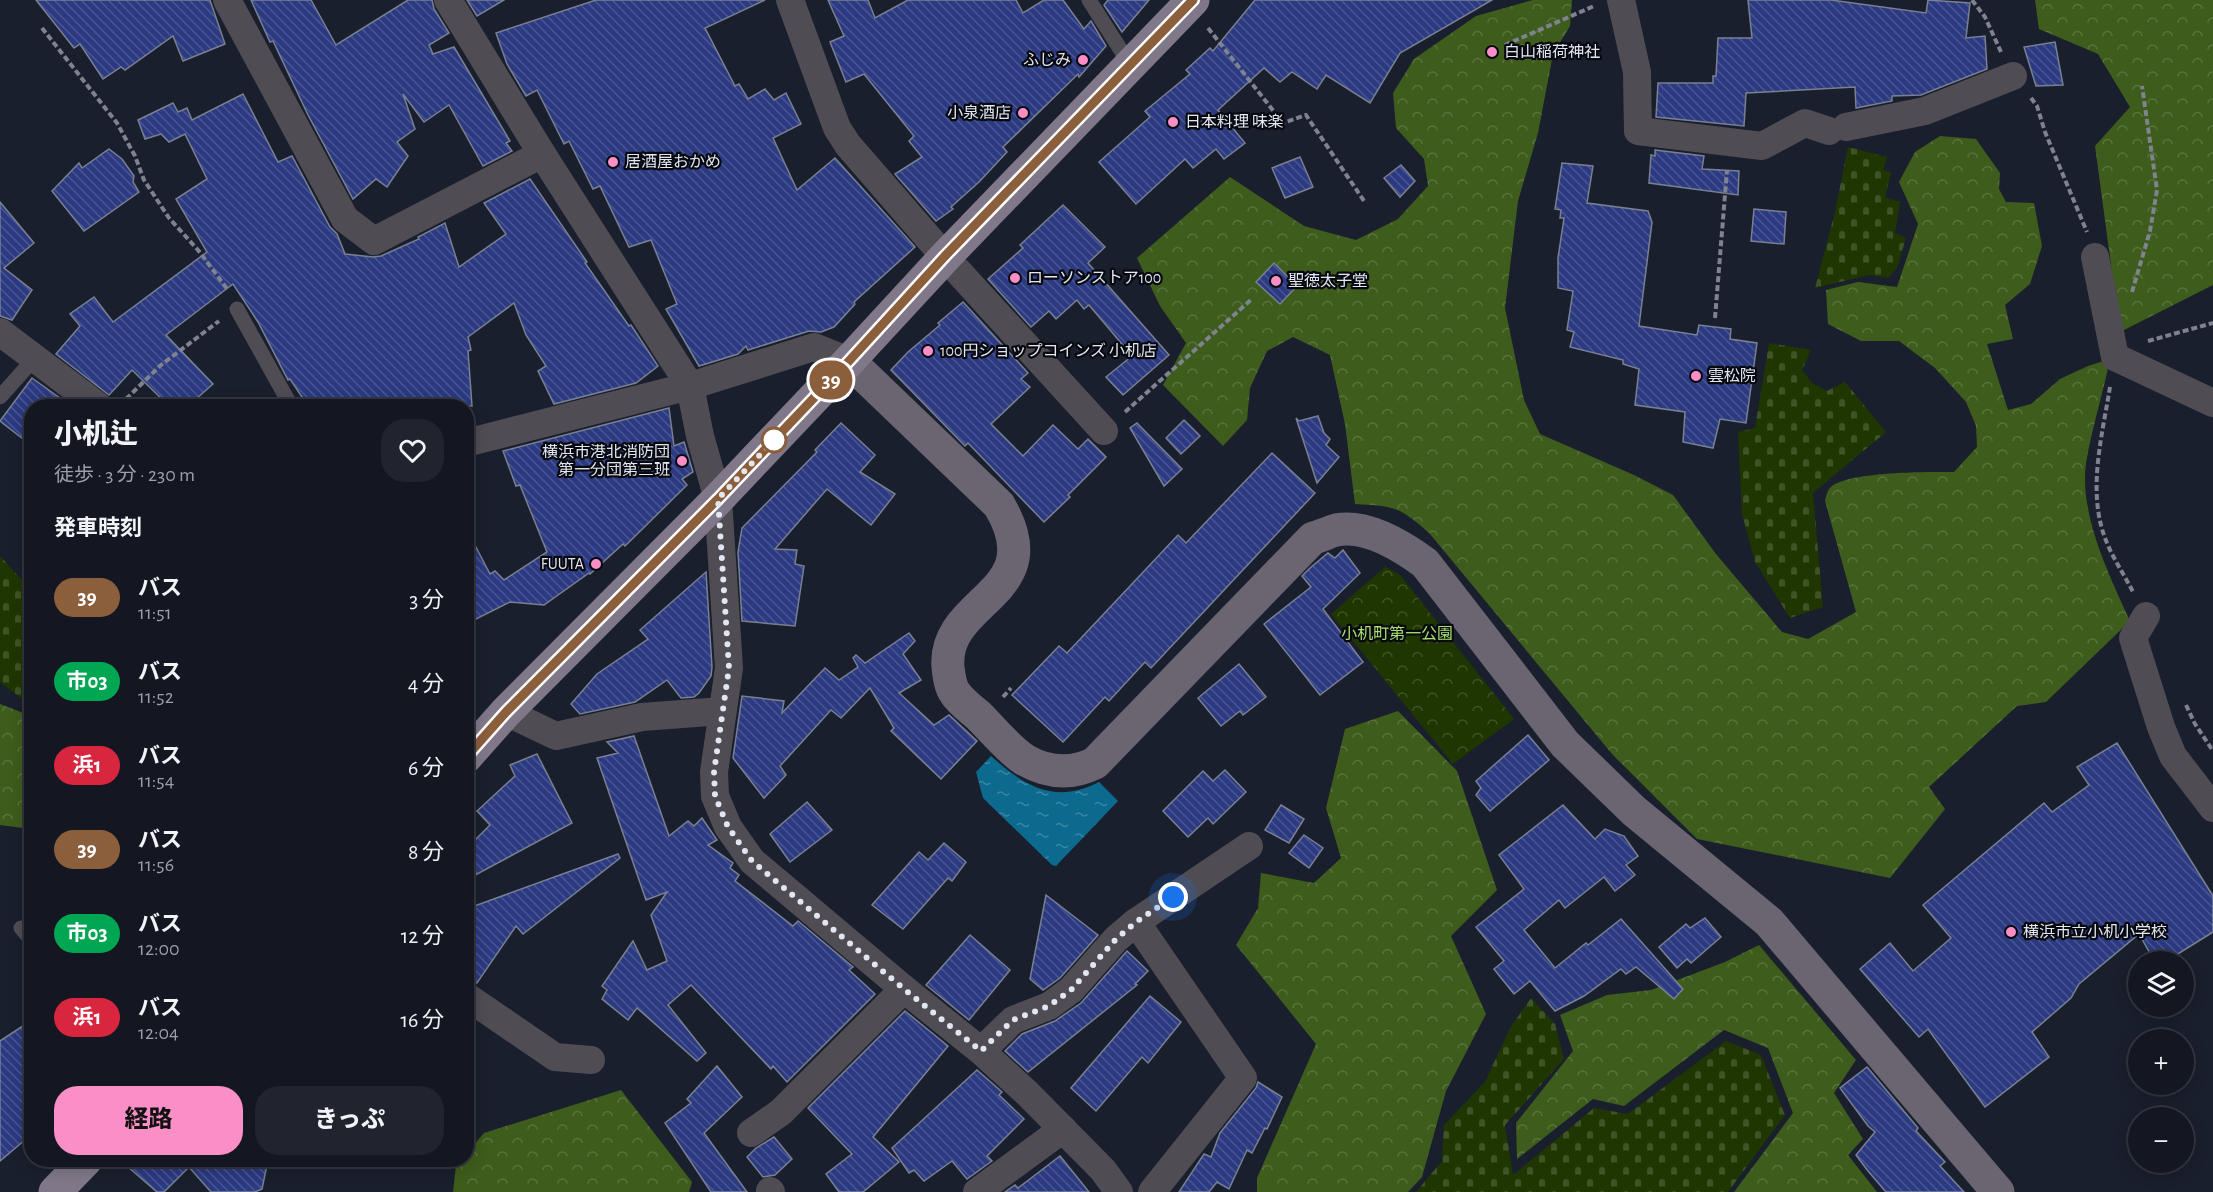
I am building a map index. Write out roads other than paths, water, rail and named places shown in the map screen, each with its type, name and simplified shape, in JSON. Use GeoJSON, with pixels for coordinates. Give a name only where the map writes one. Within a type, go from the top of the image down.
{"type":"FeatureCollection","features":[{"type":"Feature","properties":{"kind":"main road"},"geometry":{"type":"LineString","coordinates":[[474,748],[506,712],[718,499],[945,256],[1191,2]]}},
{"type":"Feature","properties":{"kind":"street"},"geometry":{"type":"LineString","coordinates":[[227,0],[345,219],[374,241],[542,154]]}},
{"type":"Feature","properties":{"kind":"street"},"geometry":{"type":"LineString","coordinates":[[448,0],[542,154],[690,386],[700,436],[718,499],[729,668],[714,772],[715,796],[728,827],[752,861],[981,1051],[1028,1093],[1103,1170],[1119,1192]]}},
{"type":"Feature","properties":{"kind":"street"},"geometry":{"type":"LineString","coordinates":[[790,0],[837,128],[848,145],[1104,432]]}},
{"type":"Feature","properties":{"kind":"street"},"geometry":{"type":"LineString","coordinates":[[1609,2],[1637,72],[1638,131],[1762,146],[1805,123],[1838,129],[1925,111],[2013,76]]}},
{"type":"Feature","properties":{"kind":"street"},"geometry":{"type":"LineString","coordinates":[[2095,257],[2115,357],[2213,404]]}},
{"type":"Feature","properties":{"kind":"street"},"geometry":{"type":"LineString","coordinates":[[0,332],[88,399]]}},
{"type":"Feature","properties":{"kind":"street"},"geometry":{"type":"LineString","coordinates":[[474,441],[690,386],[814,347],[849,361],[999,505],[1007,518],[1014,547],[1014,563],[1005,580],[957,631],[949,645],[949,678],[955,693],[1022,759],[1044,769],[1067,772],[1081,770],[1095,763],[1313,538],[1338,530],[1362,531],[1389,540],[1425,563],[1565,744],[1634,811],[1769,922],[1998,1192]]}},
{"type":"Feature","properties":{"kind":"street"},"geometry":{"type":"LineString","coordinates":[[2146,616],[2133,638],[2161,728],[2173,756],[2213,808]]}},
{"type":"Feature","properties":{"kind":"street"},"geometry":{"type":"LineString","coordinates":[[506,712],[556,736],[642,717],[722,711]]}},
{"type":"Feature","properties":{"kind":"street"},"geometry":{"type":"LineString","coordinates":[[981,1051],[1013,1020],[1049,1006],[1071,990],[1116,939],[1136,922],[1249,846]]}},
{"type":"Feature","properties":{"kind":"street"},"geometry":{"type":"LineString","coordinates":[[1136,922],[1243,1078],[1152,1192]]}},
{"type":"Feature","properties":{"kind":"street"},"geometry":{"type":"LineString","coordinates":[[751,1133],[781,1112],[904,989]]}},
{"type":"Feature","properties":{"kind":"street"},"geometry":{"type":"LineString","coordinates":[[474,1001],[555,1057],[591,1060]]}},
{"type":"Feature","properties":{"kind":"street"},"geometry":{"type":"LineString","coordinates":[[977,1192],[1063,1129]]}},
{"type":"Feature","properties":{"kind":"lane"},"geometry":{"type":"LineString","coordinates":[[1089,0],[1131,66]]}},
{"type":"Feature","properties":{"kind":"lane"},"geometry":{"type":"LineString","coordinates":[[237,309],[287,399]]}},
{"type":"Feature","properties":{"kind":"lane"},"geometry":{"type":"LineString","coordinates":[[0,397],[34,359]]}},
{"type":"Feature","properties":{"kind":"lane"},"geometry":{"type":"LineString","coordinates":[[21,928],[24,932]]}},
{"type":"Feature","properties":{"kind":"water"},"geometry":{"type":"Polygon","coordinates":[[[991,756],[1016,776],[1041,789],[1068,792],[1099,782],[1118,801],[1056,866],[1052,865],[983,798],[976,772],[991,756]]]}},
{"type":"Feature","properties":{"kind":"place","name":"白山稲荷神社"},"geometry":{"type":"Point","coordinates":[1492,52]}},
{"type":"Feature","properties":{"kind":"place","name":"ふじみ"},"geometry":{"type":"Point","coordinates":[1083,60]}},
{"type":"Feature","properties":{"kind":"place","name":"小泉酒店"},"geometry":{"type":"Point","coordinates":[1023,113]}},
{"type":"Feature","properties":{"kind":"place","name":"日本料理 味楽"},"geometry":{"type":"Point","coordinates":[1173,122]}},
{"type":"Feature","properties":{"kind":"place","name":"居酒屋おかめ"},"geometry":{"type":"Point","coordinates":[613,162]}},
{"type":"Feature","properties":{"kind":"place","name":"ローソンストア100"},"geometry":{"type":"Point","coordinates":[1015,278]}},
{"type":"Feature","properties":{"kind":"place","name":"聖徳太子堂"},"geometry":{"type":"Point","coordinates":[1276,281]}},
{"type":"Feature","properties":{"kind":"place","name":"100円ショップコインズ 小机店"},"geometry":{"type":"Point","coordinates":[928,351]}},
{"type":"Feature","properties":{"kind":"place","name":"雲松院"},"geometry":{"type":"Point","coordinates":[1696,376]}},
{"type":"Feature","properties":{"kind":"place","name":"横浜市港北消防団 第一分団第三班"},"geometry":{"type":"Point","coordinates":[682,461]}},
{"type":"Feature","properties":{"kind":"place","name":"FUUTA"},"geometry":{"type":"Point","coordinates":[596,564]}},
{"type":"Feature","properties":{"kind":"place","name":"横浜市立小机小学校"},"geometry":{"type":"Point","coordinates":[2011,932]}},
{"type":"Feature","properties":{"kind":"park label","name":"小机町第一公園"},"geometry":{"type":"Point","coordinates":[1397,634]}}]}
